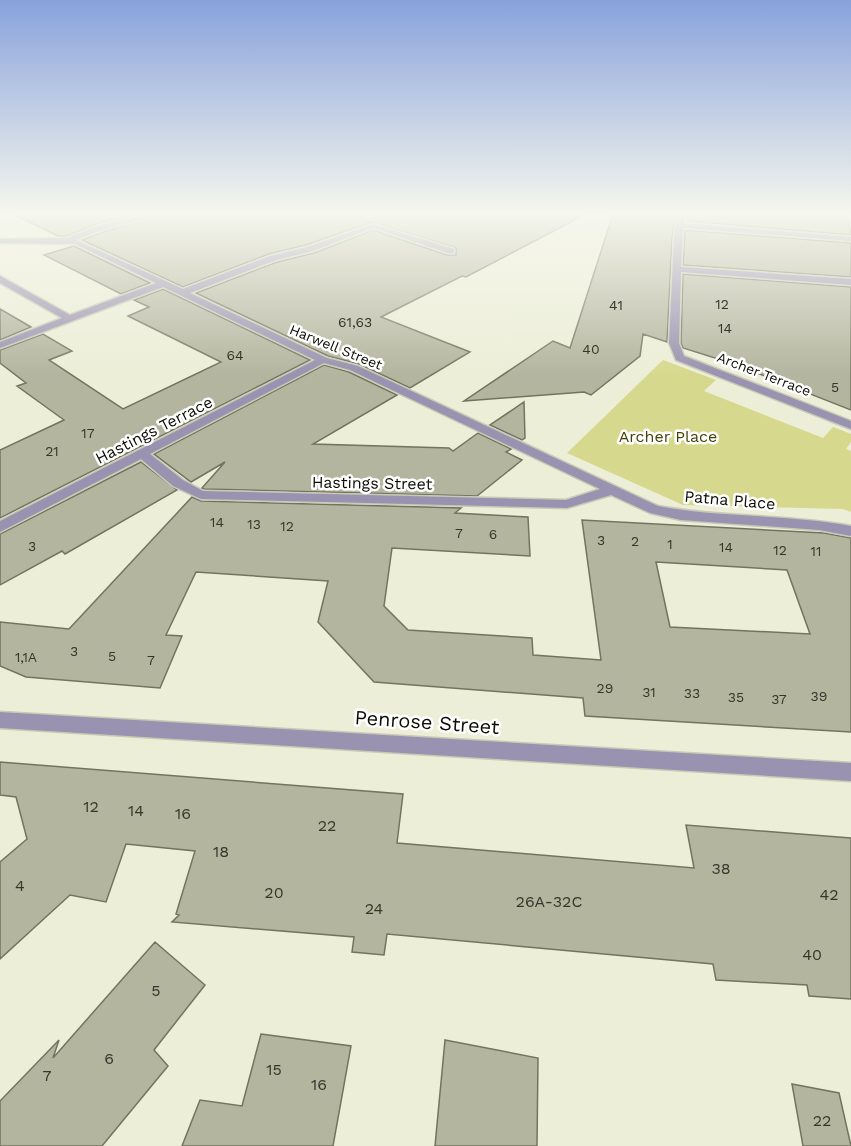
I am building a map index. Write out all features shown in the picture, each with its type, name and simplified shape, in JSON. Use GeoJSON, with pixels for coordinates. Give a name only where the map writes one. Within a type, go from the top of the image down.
{"type":"FeatureCollection","features":[{"type":"Feature","properties":{"kind":"street","name":"Harwell Street"},"geometry":{"type":"LineString","coordinates":[[127,267],[184,292],[323,360],[354,368],[611,490]]}},
{"type":"Feature","properties":{"kind":"street"},"geometry":{"type":"LineString","coordinates":[[184,292],[248,267]]}},
{"type":"Feature","properties":{"kind":"street"},"geometry":{"type":"LineString","coordinates":[[677,269],[851,282]]}},
{"type":"Feature","properties":{"kind":"street","name":"Archer Terrace"},"geometry":{"type":"LineString","coordinates":[[677,269],[674,343],[680,358],[851,425]]}},
{"type":"Feature","properties":{"kind":"street"},"geometry":{"type":"LineString","coordinates":[[0,279],[70,319]]}},
{"type":"Feature","properties":{"kind":"street"},"geometry":{"type":"LineString","coordinates":[[0,345],[163,284]]}},
{"type":"Feature","properties":{"kind":"street","name":"Hastings Terrace"},"geometry":{"type":"LineString","coordinates":[[0,527],[323,360]]}},
{"type":"Feature","properties":{"kind":"street","name":"Hastings Street"},"geometry":{"type":"LineString","coordinates":[[143,455],[178,483],[201,495],[567,504],[611,490]]}},
{"type":"Feature","properties":{"kind":"street","name":"Patna Place"},"geometry":{"type":"LineString","coordinates":[[611,490],[655,510],[681,515],[819,525],[851,531]]}},
{"type":"Feature","properties":{"kind":"street","name":"Penrose Street"},"geometry":{"type":"LineString","coordinates":[[0,720],[851,772]]}},
{"type":"Feature","properties":{"kind":"green space","name":"Archer Place"},"geometry":{"type":"Polygon","coordinates":[[[663,360],[716,380],[704,391],[823,438],[833,427],[851,434],[851,442],[846,449],[851,451],[851,512],[843,509],[683,505],[567,453],[663,360]]]}},
{"type":"Feature","properties":{"kind":"building"},"geometry":{"type":"Polygon","coordinates":[[[69,267],[118,267],[150,283],[121,294],[69,267]]]}},
{"type":"Feature","properties":{"kind":"building"},"geometry":{"type":"Polygon","coordinates":[[[141,267],[234,267],[183,287],[141,267]]]}},
{"type":"Feature","properties":{"kind":"building"},"geometry":{"type":"Polygon","coordinates":[[[263,267],[484,267],[466,277],[462,276],[381,317],[470,352],[410,388],[359,364],[328,356],[196,293],[263,267]]]}},
{"type":"Feature","properties":{"kind":"building"},"geometry":{"type":"Polygon","coordinates":[[[596,267],[671,267],[667,342],[643,334],[640,356],[591,395],[584,392],[464,401],[553,341],[570,348],[596,267]]]}},
{"type":"Feature","properties":{"kind":"building"},"geometry":{"type":"Polygon","coordinates":[[[718,267],[851,267],[851,277],[718,267]]]}},
{"type":"Feature","properties":{"kind":"building"},"geometry":{"type":"Polygon","coordinates":[[[683,274],[851,287],[851,410],[734,364],[683,348],[681,343],[683,274]]]}},
{"type":"Feature","properties":{"kind":"building"},"geometry":{"type":"Polygon","coordinates":[[[163,289],[310,360],[0,518],[0,450],[64,420],[17,386],[26,383],[0,363],[0,350],[43,334],[72,351],[49,360],[123,409],[221,362],[128,316],[149,307],[134,300],[163,289]]]}},
{"type":"Feature","properties":{"kind":"building"},"geometry":{"type":"Polygon","coordinates":[[[0,309],[31,327],[0,340],[0,309]]]}},
{"type":"Feature","properties":{"kind":"building"},"geometry":{"type":"Polygon","coordinates":[[[324,365],[349,372],[397,395],[313,444],[449,448],[453,451],[478,433],[511,449],[506,452],[522,460],[477,496],[204,489],[202,488],[225,462],[191,482],[154,454],[324,365]]]}},
{"type":"Feature","properties":{"kind":"building"},"geometry":{"type":"Polygon","coordinates":[[[524,402],[525,438],[522,440],[490,425],[524,402]]]}},
{"type":"Feature","properties":{"kind":"building"},"geometry":{"type":"Polygon","coordinates":[[[141,462],[177,490],[65,554],[62,551],[0,585],[0,534],[141,462]]]}},
{"type":"Feature","properties":{"kind":"building"},"geometry":{"type":"Polygon","coordinates":[[[192,497],[201,501],[461,508],[455,513],[528,517],[530,556],[392,548],[384,606],[408,630],[532,638],[533,655],[601,660],[582,520],[824,533],[851,538],[851,732],[585,716],[583,698],[374,682],[318,622],[328,581],[196,572],[166,635],[182,636],[160,688],[26,677],[0,666],[0,622],[69,629],[192,497]],[[656,562],[670,627],[810,634],[787,570],[656,562]]]}},
{"type":"Feature","properties":{"kind":"building"},"geometry":{"type":"Polygon","coordinates":[[[0,762],[403,794],[397,843],[694,868],[686,825],[851,838],[851,999],[809,996],[807,985],[716,980],[713,964],[387,934],[384,955],[352,952],[354,937],[172,922],[179,915],[176,914],[195,851],[126,844],[106,902],[70,895],[0,959],[0,862],[27,839],[16,797],[0,795],[0,762]]]}},
{"type":"Feature","properties":{"kind":"building"},"geometry":{"type":"Polygon","coordinates":[[[155,942],[205,985],[154,1050],[168,1066],[102,1146],[0,1146],[0,1101],[59,1040],[53,1058],[155,942]]]}},
{"type":"Feature","properties":{"kind":"building"},"geometry":{"type":"Polygon","coordinates":[[[261,1034],[351,1046],[333,1146],[182,1146],[200,1100],[242,1106],[261,1034]]]}},
{"type":"Feature","properties":{"kind":"building"},"geometry":{"type":"Polygon","coordinates":[[[445,1040],[538,1058],[537,1146],[435,1146],[445,1040]]]}},
{"type":"Feature","properties":{"kind":"building"},"geometry":{"type":"Polygon","coordinates":[[[792,1084],[839,1093],[851,1146],[803,1146],[792,1084]]]}}]}
